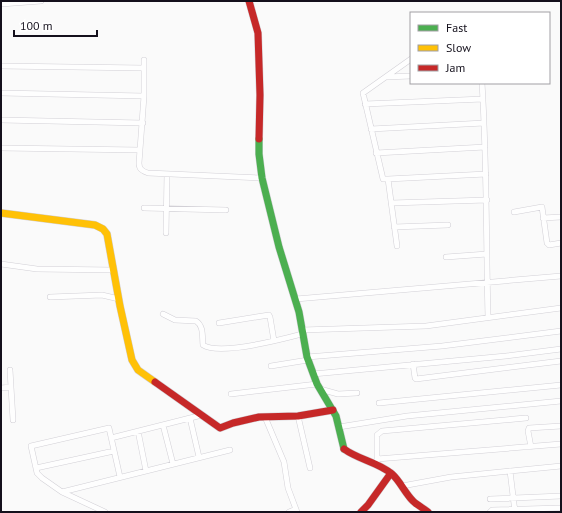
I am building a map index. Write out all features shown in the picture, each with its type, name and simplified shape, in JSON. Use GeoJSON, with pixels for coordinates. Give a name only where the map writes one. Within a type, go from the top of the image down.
{"type":"FeatureCollection","features":[{"type":"Feature","properties":{"kind":"street"},"geometry":{"type":"LineString","coordinates":[[1,4],[11,2],[41,1]]}},
{"type":"Feature","properties":{"kind":"street"},"geometry":{"type":"LineString","coordinates":[[249,1],[258,33],[260,95],[259,154],[262,178],[279,247],[296,299],[307,359],[319,387],[338,420],[342,445],[347,452],[377,462],[391,473],[413,501],[428,512]]}},
{"type":"Feature","properties":{"kind":"street"},"geometry":{"type":"LineString","coordinates":[[144,60],[143,123],[139,167],[141,170],[148,173],[262,178]]}},
{"type":"Feature","properties":{"kind":"street"},"geometry":{"type":"LineString","coordinates":[[410,60],[363,93],[383,179],[486,174]]}},
{"type":"Feature","properties":{"kind":"street"},"geometry":{"type":"LineString","coordinates":[[1,66],[144,68]]}},
{"type":"Feature","properties":{"kind":"street"},"geometry":{"type":"LineString","coordinates":[[385,77],[410,76]]}},
{"type":"Feature","properties":{"kind":"street"},"geometry":{"type":"LineString","coordinates":[[482,84],[487,200],[486,254],[488,317]]}},
{"type":"Feature","properties":{"kind":"street"},"geometry":{"type":"LineString","coordinates":[[1,93],[144,96]]}},
{"type":"Feature","properties":{"kind":"street"},"geometry":{"type":"LineString","coordinates":[[365,104],[483,98]]}},
{"type":"Feature","properties":{"kind":"street"},"geometry":{"type":"LineString","coordinates":[[1,120],[143,123]]}},
{"type":"Feature","properties":{"kind":"street"},"geometry":{"type":"LineString","coordinates":[[371,129],[484,123]]}},
{"type":"Feature","properties":{"kind":"street"},"geometry":{"type":"LineString","coordinates":[[376,152],[485,147]]}},
{"type":"Feature","properties":{"kind":"street"},"geometry":{"type":"LineString","coordinates":[[1,148],[140,150]]}},
{"type":"Feature","properties":{"kind":"street"},"geometry":{"type":"LineString","coordinates":[[166,233],[167,174]]}},
{"type":"Feature","properties":{"kind":"street"},"geometry":{"type":"LineString","coordinates":[[388,179],[397,246]]}},
{"type":"Feature","properties":{"kind":"street"},"geometry":{"type":"LineString","coordinates":[[391,204],[487,200]]}},
{"type":"Feature","properties":{"kind":"street"},"geometry":{"type":"LineString","coordinates":[[514,212],[542,207],[547,244],[561,243]]}},
{"type":"Feature","properties":{"kind":"street"},"geometry":{"type":"LineString","coordinates":[[144,208],[226,210]]}},
{"type":"Feature","properties":{"kind":"street"},"geometry":{"type":"LineString","coordinates":[[1,213],[99,226],[107,234],[132,360],[138,370],[220,428],[233,423],[264,417],[298,416],[333,410]]}},
{"type":"Feature","properties":{"kind":"street"},"geometry":{"type":"LineString","coordinates":[[543,218],[561,217]]}},
{"type":"Feature","properties":{"kind":"street"},"geometry":{"type":"LineString","coordinates":[[394,227],[448,225]]}},
{"type":"Feature","properties":{"kind":"street"},"geometry":{"type":"LineString","coordinates":[[446,257],[486,254]]}},
{"type":"Feature","properties":{"kind":"street"},"geometry":{"type":"LineString","coordinates":[[1,264],[36,269],[113,270]]}},
{"type":"Feature","properties":{"kind":"street"},"geometry":{"type":"LineString","coordinates":[[296,299],[561,276]]}},
{"type":"Feature","properties":{"kind":"street"},"geometry":{"type":"LineString","coordinates":[[50,297],[102,295],[119,300]]}},
{"type":"Feature","properties":{"kind":"street"},"geometry":{"type":"LineString","coordinates":[[163,314],[175,320],[198,322],[201,328],[203,345],[207,347],[219,348],[251,346],[274,341],[302,332],[426,326],[561,308]]}},
{"type":"Feature","properties":{"kind":"street"},"geometry":{"type":"LineString","coordinates":[[219,322],[269,316],[274,341]]}},
{"type":"Feature","properties":{"kind":"street"},"geometry":{"type":"LineString","coordinates":[[271,366],[307,359],[442,346],[561,331]]}},
{"type":"Feature","properties":{"kind":"street"},"geometry":{"type":"LineString","coordinates":[[313,374],[506,356],[561,349]]}},
{"type":"Feature","properties":{"kind":"street"},"geometry":{"type":"LineString","coordinates":[[413,364],[416,379],[561,361]]}},
{"type":"Feature","properties":{"kind":"street"},"geometry":{"type":"LineString","coordinates":[[10,370],[13,420]]}},
{"type":"Feature","properties":{"kind":"street"},"geometry":{"type":"LineString","coordinates":[[379,403],[561,385]]}},
{"type":"Feature","properties":{"kind":"street"},"geometry":{"type":"LineString","coordinates":[[1,388],[11,387]]}},
{"type":"Feature","properties":{"kind":"street"},"geometry":{"type":"LineString","coordinates":[[231,394],[319,387],[338,394],[357,393]]}},
{"type":"Feature","properties":{"kind":"street"},"geometry":{"type":"LineString","coordinates":[[339,427],[407,416],[561,401]]}},
{"type":"Feature","properties":{"kind":"street"},"geometry":{"type":"LineString","coordinates":[[111,438],[202,415]]}},
{"type":"Feature","properties":{"kind":"street"},"geometry":{"type":"LineString","coordinates":[[298,416],[310,468]]}},
{"type":"Feature","properties":{"kind":"street"},"geometry":{"type":"LineString","coordinates":[[264,417],[284,462],[288,488],[297,511],[289,512]]}},
{"type":"Feature","properties":{"kind":"street"},"geometry":{"type":"LineString","coordinates":[[190,418],[199,457]]}},
{"type":"Feature","properties":{"kind":"street"},"geometry":{"type":"LineString","coordinates":[[377,462],[377,435],[382,431],[526,418]]}},
{"type":"Feature","properties":{"kind":"street"},"geometry":{"type":"LineString","coordinates":[[163,425],[173,464]]}},
{"type":"Feature","properties":{"kind":"street"},"geometry":{"type":"LineString","coordinates":[[532,447],[528,431],[529,428],[561,426]]}},
{"type":"Feature","properties":{"kind":"street"},"geometry":{"type":"LineString","coordinates":[[105,512],[62,492],[42,478],[36,468],[31,446],[109,428],[120,477]]}},
{"type":"Feature","properties":{"kind":"street"},"geometry":{"type":"LineString","coordinates":[[138,431],[146,471]]}},
{"type":"Feature","properties":{"kind":"street"},"geometry":{"type":"LineString","coordinates":[[377,462],[561,444]]}},
{"type":"Feature","properties":{"kind":"street"},"geometry":{"type":"LineString","coordinates":[[62,492],[230,450]]}},
{"type":"Feature","properties":{"kind":"street"},"geometry":{"type":"LineString","coordinates":[[36,468],[114,452]]}},
{"type":"Feature","properties":{"kind":"street"},"geometry":{"type":"LineString","coordinates":[[402,486],[451,477],[561,466]]}},
{"type":"Feature","properties":{"kind":"street"},"geometry":{"type":"LineString","coordinates":[[510,471],[515,511]]}},
{"type":"Feature","properties":{"kind":"street"},"geometry":{"type":"LineString","coordinates":[[361,512],[368,505],[391,473]]}},
{"type":"Feature","properties":{"kind":"street"},"geometry":{"type":"LineString","coordinates":[[490,499],[561,496]]}},
{"type":"Feature","properties":{"kind":"street"},"geometry":{"type":"LineString","coordinates":[[490,512],[492,510],[515,511],[561,508]]}},
{"type":"Feature","properties":{"kind":"traffic: fast"},"geometry":{"type":"LineString","coordinates":[[259,139],[262,178],[279,247],[299,312],[307,357],[317,384],[336,416],[344,449]]}},
{"type":"Feature","properties":{"kind":"traffic: slow"},"geometry":{"type":"LineString","coordinates":[[1,213],[95,225],[103,229],[107,234],[120,306],[132,360],[138,370],[155,382]]}},
{"type":"Feature","properties":{"kind":"traffic: jam"},"geometry":{"type":"LineString","coordinates":[[249,1],[258,33],[260,95],[259,139]]}},
{"type":"Feature","properties":{"kind":"traffic: jam"},"geometry":{"type":"LineString","coordinates":[[155,382],[220,428],[233,423],[259,417],[298,416],[333,410]]}},
{"type":"Feature","properties":{"kind":"traffic: jam"},"geometry":{"type":"LineString","coordinates":[[344,449],[387,470],[398,480],[413,501],[428,512]]}},
{"type":"Feature","properties":{"kind":"traffic: jam"},"geometry":{"type":"LineString","coordinates":[[361,512],[368,505],[391,473]]}}]}
